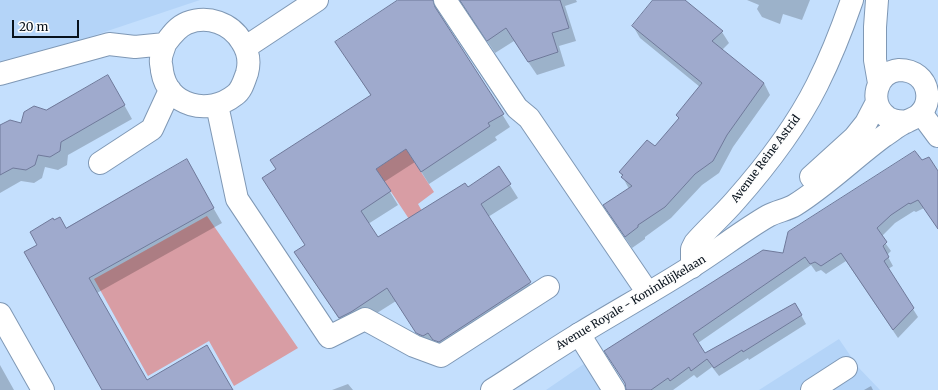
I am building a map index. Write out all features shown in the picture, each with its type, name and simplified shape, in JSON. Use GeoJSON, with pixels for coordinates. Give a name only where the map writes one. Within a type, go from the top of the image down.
{"type":"FeatureCollection","features":[{"type":"Feature","properties":{"kind":"main road"},"geometry":{"type":"LineString","coordinates":[[246,47],[317,0]]}},
{"type":"Feature","properties":{"kind":"main road"},"geometry":{"type":"LineString","coordinates":[[445,0],[517,108],[529,118],[648,293]]}},
{"type":"Feature","properties":{"kind":"main road","name":"Avenue Reine Astrid"},"geometry":{"type":"LineString","coordinates":[[692,267],[692,249],[695,243],[740,195],[786,137],[817,86],[829,60],[852,0]]}},
{"type":"Feature","properties":{"kind":"main road"},"geometry":{"type":"LineString","coordinates":[[877,0],[875,60],[881,111],[887,117],[896,121],[923,110],[938,136]]}},
{"type":"Feature","properties":{"kind":"main road"},"geometry":{"type":"LineString","coordinates":[[208,20],[226,25],[238,34],[246,47],[249,66],[244,84],[236,94],[217,105],[204,107],[183,102],[174,95],[164,81],[161,60],[165,44],[173,33],[186,23],[208,20]]}},
{"type":"Feature","properties":{"kind":"main road"},"geometry":{"type":"LineString","coordinates":[[0,74],[109,44],[135,47],[165,44]]}},
{"type":"Feature","properties":{"kind":"main road","name":"Avenue Royale - Koninklijkelaan"},"geometry":{"type":"LineString","coordinates":[[492,390],[579,334],[692,267],[769,216],[794,205],[822,186],[868,149],[923,110],[928,95],[922,80],[912,73],[900,70],[892,72],[884,77],[866,123],[854,138],[787,197],[769,216]]}},
{"type":"Feature","properties":{"kind":"main road"},"geometry":{"type":"LineString","coordinates":[[100,163],[152,129],[170,90]]}},
{"type":"Feature","properties":{"kind":"main road"},"geometry":{"type":"LineString","coordinates":[[217,105],[237,199],[329,337],[365,319],[414,346],[441,356],[548,287]]}},
{"type":"Feature","properties":{"kind":"main road"},"geometry":{"type":"LineString","coordinates":[[0,314],[43,390]]}},
{"type":"Feature","properties":{"kind":"main road"},"geometry":{"type":"LineString","coordinates":[[579,334],[614,390]]}},
{"type":"Feature","properties":{"kind":"main road"},"geometry":{"type":"LineString","coordinates":[[812,390],[846,368]]}},
{"type":"Feature","properties":{"kind":"shaded area"},"geometry":{"type":"Polygon","coordinates":[[[0,0],[200,0],[0,67],[0,0]]]}},
{"type":"Feature","properties":{"kind":"shaded area"},"geometry":{"type":"Polygon","coordinates":[[[406,149],[434,192],[418,204],[422,211],[409,219],[376,169],[406,149]]]}},
{"type":"Feature","properties":{"kind":"shaded area"},"geometry":{"type":"Polygon","coordinates":[[[207,216],[298,348],[234,386],[209,341],[148,376],[94,279],[207,216]]]}},
{"type":"Feature","properties":{"kind":"shaded area"},"geometry":{"type":"Polygon","coordinates":[[[839,339],[858,367],[880,390],[759,390],[839,339]]]}},
{"type":"Feature","properties":{"kind":"shaded area"},"geometry":{"type":"Polygon","coordinates":[[[597,355],[619,390],[546,390],[597,355]]]}},
{"type":"Feature","properties":{"kind":"building"},"geometry":{"type":"Polygon","coordinates":[[[398,0],[433,0],[435,7],[504,114],[488,123],[490,126],[421,172],[406,149],[376,169],[391,191],[361,211],[378,237],[465,183],[468,187],[499,166],[511,184],[481,204],[531,282],[439,342],[433,340],[428,333],[423,336],[416,333],[387,288],[351,312],[339,318],[294,252],[305,245],[262,178],[276,169],[270,160],[371,95],[335,42],[398,0]]]}},
{"type":"Feature","properties":{"kind":"building"},"geometry":{"type":"Polygon","coordinates":[[[460,0],[560,0],[569,28],[552,33],[558,52],[528,62],[506,28],[487,41],[460,0]]]}},
{"type":"Feature","properties":{"kind":"building"},"geometry":{"type":"Polygon","coordinates":[[[653,0],[685,0],[723,31],[712,41],[764,83],[727,135],[713,161],[695,174],[665,207],[638,225],[638,227],[625,237],[603,205],[632,186],[621,177],[623,175],[619,172],[647,140],[655,146],[679,118],[676,115],[702,83],[632,26],[653,0]]]}},
{"type":"Feature","properties":{"kind":"building"},"geometry":{"type":"Polygon","coordinates":[[[108,75],[125,105],[61,142],[60,151],[50,157],[38,155],[35,165],[26,170],[13,168],[0,175],[0,125],[10,120],[21,123],[24,112],[34,106],[46,110],[108,75]]]}},
{"type":"Feature","properties":{"kind":"building"},"geometry":{"type":"Polygon","coordinates":[[[915,151],[922,160],[929,157],[938,171],[938,229],[918,200],[910,204],[909,203],[891,215],[877,228],[887,242],[883,246],[889,257],[884,261],[914,308],[893,330],[841,253],[821,266],[815,262],[810,264],[805,257],[693,334],[705,353],[795,303],[802,315],[743,352],[742,350],[714,368],[707,359],[691,371],[689,367],[670,381],[668,378],[651,390],[626,390],[625,383],[604,351],[763,250],[783,253],[788,232],[915,151]]]}},
{"type":"Feature","properties":{"kind":"building"},"geometry":{"type":"Polygon","coordinates":[[[187,159],[214,208],[89,278],[147,380],[207,345],[233,390],[102,390],[24,252],[37,245],[30,232],[53,218],[54,220],[60,217],[66,228],[187,159]]]}}]}
